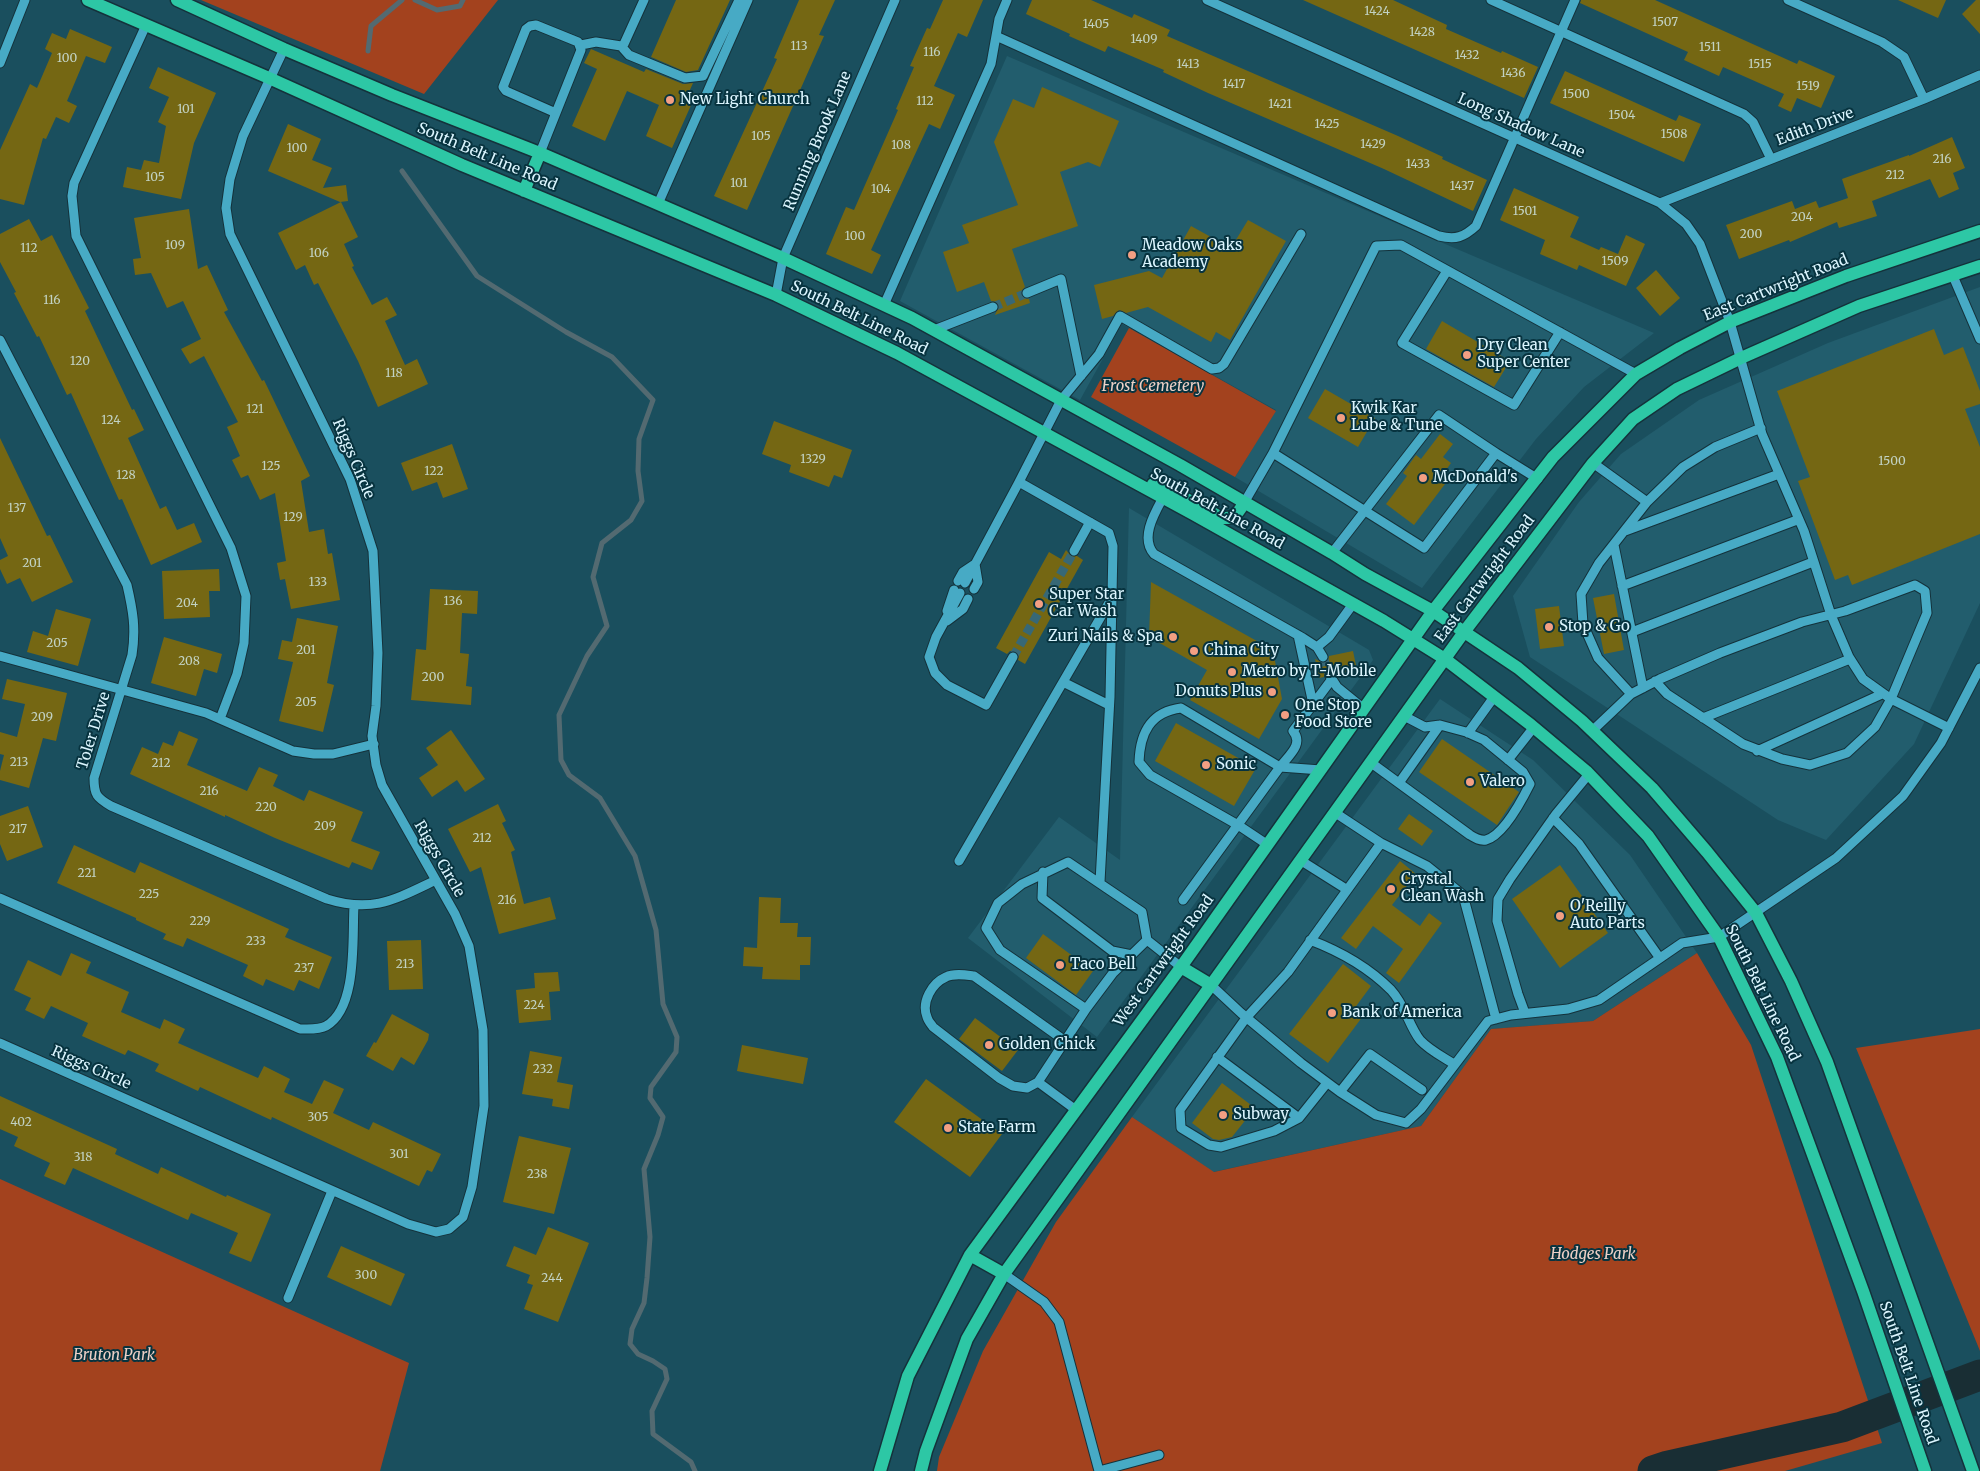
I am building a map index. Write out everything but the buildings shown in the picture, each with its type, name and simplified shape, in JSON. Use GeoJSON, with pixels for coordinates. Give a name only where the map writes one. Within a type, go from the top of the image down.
{"type":"FeatureCollection","features":[{"type":"Feature","properties":{"kind":"main road","name":"South Belt Line Road"},"geometry":{"type":"LineString","coordinates":[[88,0],[269,78],[462,165],[776,295],[897,353],[1133,481],[1157,485],[1165,493],[1445,659],[1534,727],[1589,774],[1648,836],[1719,937],[1777,1057],[1925,1471]]}},
{"type":"Feature","properties":{"kind":"main road","name":"South Belt Line Road"},"geometry":{"type":"LineString","coordinates":[[177,0],[284,49],[392,95],[540,153],[783,258],[884,305],[934,330],[1180,465],[1433,612],[1518,668],[1592,731],[1652,788],[1756,913],[1791,981],[1826,1062],[1973,1471]]}},
{"type":"Feature","properties":{"kind":"main road"},"geometry":{"type":"LineString","coordinates":[[524,190],[540,153]]}},
{"type":"Feature","properties":{"kind":"main road","name":"East Cartwright Road"},"geometry":{"type":"LineString","coordinates":[[1413,639],[1538,479],[1552,457],[1636,374],[1730,322],[1846,276],[1980,231]]}},
{"type":"Feature","properties":{"kind":"main road","name":"East Cartwright Road"},"geometry":{"type":"LineString","coordinates":[[1445,659],[1594,463],[1634,419],[1652,404],[1677,388],[1859,306],[1980,266]]}},
{"type":"Feature","properties":{"kind":"main road"},"geometry":{"type":"LineString","coordinates":[[1165,493],[1222,518],[1230,519],[1237,514],[1244,503]]}},
{"type":"Feature","properties":{"kind":"main road","name":"West Cartwright Road"},"geometry":{"type":"LineString","coordinates":[[880,1471],[908,1376],[970,1255],[1181,966],[1413,639]]}},
{"type":"Feature","properties":{"kind":"main road"},"geometry":{"type":"LineString","coordinates":[[921,1471],[935,1424],[967,1338],[1004,1274],[1445,659]]}},
{"type":"Feature","properties":{"kind":"main road"},"geometry":{"type":"LineString","coordinates":[[1181,966],[1210,985]]}},
{"type":"Feature","properties":{"kind":"main road"},"geometry":{"type":"LineString","coordinates":[[970,1255],[1004,1274]]}},
{"type":"Feature","properties":{"kind":"street"},"geometry":{"type":"LineString","coordinates":[[0,64],[25,0]]}},
{"type":"Feature","properties":{"kind":"street"},"geometry":{"type":"LineString","coordinates":[[621,46],[624,44],[644,0]]}},
{"type":"Feature","properties":{"kind":"street"},"geometry":{"type":"LineString","coordinates":[[556,113],[503,87],[526,29],[530,26],[536,25],[578,42],[581,45],[596,42],[621,46],[629,55],[685,78],[703,76],[739,0]]}},
{"type":"Feature","properties":{"kind":"street"},"geometry":{"type":"LineString","coordinates":[[658,204],[748,0]]}},
{"type":"Feature","properties":{"kind":"street","name":"Running Brook Lane"},"geometry":{"type":"LineString","coordinates":[[776,295],[783,258],[895,0]]}},
{"type":"Feature","properties":{"kind":"street"},"geometry":{"type":"LineString","coordinates":[[884,305],[991,64],[999,19],[1007,0]]}},
{"type":"Feature","properties":{"kind":"street","name":"Long Shadow Lane"},"geometry":{"type":"LineString","coordinates":[[1207,0],[1660,203],[1686,224],[1700,244],[1730,322],[1761,428],[1797,520],[1804,532],[1831,615],[1850,659],[1863,679],[1882,694],[1949,728]]}},
{"type":"Feature","properties":{"kind":"street"},"geometry":{"type":"LineString","coordinates":[[1491,0],[1744,114],[1753,122],[1771,159]]}},
{"type":"Feature","properties":{"kind":"street"},"geometry":{"type":"LineString","coordinates":[[996,36],[1439,236],[1451,239],[1464,236],[1476,226],[1574,0]]}},
{"type":"Feature","properties":{"kind":"street"},"geometry":{"type":"LineString","coordinates":[[1788,0],[1882,42],[1904,57],[1924,99]]}},
{"type":"Feature","properties":{"kind":"street"},"geometry":{"type":"LineString","coordinates":[[146,25],[74,183],[76,236],[231,548],[240,574],[246,596],[244,643],[237,674],[220,719]]}},
{"type":"Feature","properties":{"kind":"street"},"geometry":{"type":"LineString","coordinates":[[540,153],[581,50],[581,45]]}},
{"type":"Feature","properties":{"kind":"street","name":"Riggs Circle"},"geometry":{"type":"LineString","coordinates":[[0,1043],[332,1191],[420,1228],[436,1232],[449,1229],[463,1217],[472,1187],[484,1106],[483,1030],[469,946],[454,914],[382,785],[376,765],[374,744],[378,653],[373,551],[350,479],[230,234],[226,208],[230,179],[243,136],[284,49]]}},
{"type":"Feature","properties":{"kind":"street","name":"Edith Drive"},"geometry":{"type":"LineString","coordinates":[[1660,203],[1980,75]]}},
{"type":"Feature","properties":{"kind":"street"},"geometry":{"type":"LineString","coordinates":[[962,582],[963,572],[976,564],[1061,400],[1099,354],[1120,316],[1212,369],[1219,368],[1224,364],[1300,234]]}},
{"type":"Feature","properties":{"kind":"street"},"geometry":{"type":"LineString","coordinates":[[1244,503],[1272,453],[1376,246],[1401,246],[1636,374]]}},
{"type":"Feature","properties":{"kind":"street"},"geometry":{"type":"LineString","coordinates":[[1447,271],[1402,343],[1514,405],[1560,332]]}},
{"type":"Feature","properties":{"kind":"street"},"geometry":{"type":"LineString","coordinates":[[1952,276],[1980,339]]}},
{"type":"Feature","properties":{"kind":"street"},"geometry":{"type":"LineString","coordinates":[[1027,293],[1061,279],[1080,376]]}},
{"type":"Feature","properties":{"kind":"street"},"geometry":{"type":"LineString","coordinates":[[934,330],[993,307]]}},
{"type":"Feature","properties":{"kind":"street","name":"Toler Drive"},"geometry":{"type":"LineString","coordinates":[[0,340],[128,585],[135,620],[135,636],[132,655],[94,778],[94,789],[98,799],[327,900],[346,905],[368,906],[395,900],[434,881]]}},
{"type":"Feature","properties":{"kind":"street"},"geometry":{"type":"LineString","coordinates":[[1332,553],[1439,415],[1538,479]]}},
{"type":"Feature","properties":{"kind":"street"},"geometry":{"type":"LineString","coordinates":[[1631,694],[1598,658],[1583,624],[1581,594],[1599,562],[1647,502],[1683,467],[1715,447],[1761,428]]}},
{"type":"Feature","properties":{"kind":"street"},"geometry":{"type":"LineString","coordinates":[[1272,453],[1424,548],[1496,453]]}},
{"type":"Feature","properties":{"kind":"street"},"geometry":{"type":"LineString","coordinates":[[1594,463],[1647,502]]}},
{"type":"Feature","properties":{"kind":"street"},"geometry":{"type":"LineString","coordinates":[[1624,532],[1779,474]]}},
{"type":"Feature","properties":{"kind":"street"},"geometry":{"type":"LineString","coordinates":[[1019,482],[1109,533],[1113,546],[1109,705],[1100,882]]}},
{"type":"Feature","properties":{"kind":"street"},"geometry":{"type":"LineString","coordinates":[[1165,493],[1148,533],[1149,548],[1154,554],[1298,635],[1317,647],[1323,658]]}},
{"type":"Feature","properties":{"kind":"street"},"geometry":{"type":"LineString","coordinates":[[1622,586],[1797,520]]}},
{"type":"Feature","properties":{"kind":"street"},"geometry":{"type":"LineString","coordinates":[[1074,552],[1090,522]]}},
{"type":"Feature","properties":{"kind":"street"},"geometry":{"type":"LineString","coordinates":[[1614,545],[1643,688]]}},
{"type":"Feature","properties":{"kind":"street"},"geometry":{"type":"LineString","coordinates":[[1632,632],[1814,562]]}},
{"type":"Feature","properties":{"kind":"street"},"geometry":{"type":"LineString","coordinates":[[974,589],[978,582],[976,564]]}},
{"type":"Feature","properties":{"kind":"street"},"geometry":{"type":"LineString","coordinates":[[1592,731],[1631,694],[1655,682],[1729,649],[1802,622],[1845,612],[1915,585],[1925,591],[1927,613],[1891,699],[1875,727],[1847,753],[1810,765],[1757,751],[1742,744],[1666,694],[1655,682]]}},
{"type":"Feature","properties":{"kind":"street"},"geometry":{"type":"LineString","coordinates":[[957,592],[929,657],[935,673],[947,685],[986,705],[1013,657]]}},
{"type":"Feature","properties":{"kind":"street"},"geometry":{"type":"LineString","coordinates":[[943,624],[963,609],[968,599]]}},
{"type":"Feature","properties":{"kind":"street"},"geometry":{"type":"LineString","coordinates":[[959,861],[1112,599]]}},
{"type":"Feature","properties":{"kind":"street"},"geometry":{"type":"LineString","coordinates":[[1317,647],[1329,637],[1353,604]]}},
{"type":"Feature","properties":{"kind":"street"},"geometry":{"type":"LineString","coordinates":[[1298,635],[1313,704]]}},
{"type":"Feature","properties":{"kind":"street"},"geometry":{"type":"LineString","coordinates":[[0,656],[121,691],[206,712],[293,751],[333,754],[374,744]]}},
{"type":"Feature","properties":{"kind":"street"},"geometry":{"type":"LineString","coordinates":[[1703,718],[1850,659]]}},
{"type":"Feature","properties":{"kind":"street"},"geometry":{"type":"LineString","coordinates":[[1210,985],[1246,1018],[1327,1083],[1376,1115],[1406,1122],[1422,1109],[1488,1021],[1525,1013],[1568,1009],[1599,1000],[1682,942],[1719,937],[1836,858],[1903,796],[1941,743],[1980,668]]}},
{"type":"Feature","properties":{"kind":"street"},"geometry":{"type":"LineString","coordinates":[[1183,900],[1298,744],[1298,736],[1294,730],[1331,677],[1337,687],[1364,709]]}},
{"type":"Feature","properties":{"kind":"street"},"geometry":{"type":"LineString","coordinates":[[1063,682],[1109,705]]}},
{"type":"Feature","properties":{"kind":"street"},"geometry":{"type":"LineString","coordinates":[[1757,751],[1882,694]]}},
{"type":"Feature","properties":{"kind":"street"},"geometry":{"type":"LineString","coordinates":[[1468,733],[1494,697]]}},
{"type":"Feature","properties":{"kind":"street"},"geometry":{"type":"LineString","coordinates":[[1268,845],[1238,825],[1150,775],[1139,762],[1140,747],[1152,720],[1166,710],[1181,708],[1280,766],[1321,770]]}},
{"type":"Feature","properties":{"kind":"street"},"geometry":{"type":"LineString","coordinates":[[1370,762],[1470,836],[1480,840],[1486,840],[1496,834],[1512,814],[1530,784],[1523,772],[1484,740],[1440,725],[1425,727],[1404,716]]}},
{"type":"Feature","properties":{"kind":"street"},"geometry":{"type":"LineString","coordinates":[[1399,783],[1440,725]]}},
{"type":"Feature","properties":{"kind":"street"},"geometry":{"type":"LineString","coordinates":[[1508,760],[1534,727]]}},
{"type":"Feature","properties":{"kind":"street"},"geometry":{"type":"LineString","coordinates":[[1525,1013],[1497,921],[1498,899],[1553,818],[1589,774]]}},
{"type":"Feature","properties":{"kind":"street"},"geometry":{"type":"LineString","coordinates":[[1334,812],[1381,843],[1427,866],[1463,895],[1496,1019]]}},
{"type":"Feature","properties":{"kind":"street"},"geometry":{"type":"LineString","coordinates":[[1553,818],[1579,844],[1659,957]]}},
{"type":"Feature","properties":{"kind":"street"},"geometry":{"type":"LineString","coordinates":[[1327,1083],[1299,1118],[1274,1131],[1221,1147],[1209,1145],[1181,1128],[1180,1110],[1246,1018],[1288,972],[1381,843]]}},
{"type":"Feature","properties":{"kind":"street"},"geometry":{"type":"LineString","coordinates":[[1300,860],[1346,889]]}},
{"type":"Feature","properties":{"kind":"street"},"geometry":{"type":"LineString","coordinates":[[1086,1008],[1000,950],[986,928],[998,903],[1022,884],[1043,872],[1068,862],[1100,882],[1142,912],[1147,940],[1181,966]]}},
{"type":"Feature","properties":{"kind":"street"},"geometry":{"type":"LineString","coordinates":[[1043,872],[1042,898],[1112,951],[1132,955]]}},
{"type":"Feature","properties":{"kind":"street"},"geometry":{"type":"LineString","coordinates":[[0,898],[300,1029],[310,1030],[325,1027],[335,1019],[344,1005],[350,989],[354,906]]}},
{"type":"Feature","properties":{"kind":"street"},"geometry":{"type":"LineString","coordinates":[[1065,1041],[974,976],[961,974],[946,976],[934,986],[925,1000],[926,1016],[933,1027],[999,1078],[1013,1086],[1027,1088],[1038,1082],[1065,1041],[1086,1008],[1113,974],[1147,940]]}},
{"type":"Feature","properties":{"kind":"street"},"geometry":{"type":"LineString","coordinates":[[1310,940],[1333,949],[1363,968],[1391,990],[1401,1003],[1420,1040],[1454,1064]]}},
{"type":"Feature","properties":{"kind":"street"},"geometry":{"type":"LineString","coordinates":[[1340,1092],[1370,1054],[1422,1090]]}},
{"type":"Feature","properties":{"kind":"street"},"geometry":{"type":"LineString","coordinates":[[1218,1057],[1299,1118]]}},
{"type":"Feature","properties":{"kind":"street"},"geometry":{"type":"LineString","coordinates":[[1038,1082],[1076,1110]]}},
{"type":"Feature","properties":{"kind":"street"},"geometry":{"type":"LineString","coordinates":[[288,1298],[332,1191]]}},
{"type":"Feature","properties":{"kind":"street"},"geometry":{"type":"LineString","coordinates":[[1004,1274],[1044,1302],[1059,1322],[1099,1471],[1159,1455]]}},
{"type":"Feature","properties":{"kind":"shaded area"},"geometry":{"type":"Polygon","coordinates":[[[1007,56],[1654,333],[1584,387],[1536,439],[1422,588],[1235,477],[1276,410],[1122,324],[1080,400],[900,301],[1007,56]]]}},
{"type":"Feature","properties":{"kind":"shaded area"},"geometry":{"type":"Polygon","coordinates":[[[1980,287],[1980,603],[1914,744],[1826,840],[1778,820],[1530,657],[1513,596],[1579,502],[1621,454],[1699,400],[1828,343],[1980,287]]]}},
{"type":"Feature","properties":{"kind":"shaded area"},"geometry":{"type":"Polygon","coordinates":[[[1129,508],[1369,650],[1373,660],[1097,1037],[968,938],[1059,817],[1120,860],[1129,508]]]}},
{"type":"Feature","properties":{"kind":"shaded area"},"geometry":{"type":"Polygon","coordinates":[[[1440,699],[1533,760],[1630,855],[1697,953],[1593,1021],[1491,1029],[1421,1126],[1213,1172],[1132,1117],[1440,699]]]}},
{"type":"Feature","properties":{"kind":"green space"},"geometry":{"type":"Polygon","coordinates":[[[201,0],[498,0],[424,94],[201,0]]]}},
{"type":"Feature","properties":{"kind":"green space","name":"Frost Cemetery"},"geometry":{"type":"Polygon","coordinates":[[[1129,328],[1276,411],[1235,477],[1091,397],[1129,328]]]}},
{"type":"Feature","properties":{"kind":"green space","name":"Hodges Park"},"geometry":{"type":"Polygon","coordinates":[[[1697,953],[1751,1045],[1882,1443],[1785,1471],[937,1471],[939,1457],[983,1351],[1056,1222],[1132,1117],[1214,1172],[1421,1126],[1491,1029],[1593,1021],[1697,953]]]}},
{"type":"Feature","properties":{"kind":"green space"},"geometry":{"type":"Polygon","coordinates":[[[1980,1029],[1980,1351],[1856,1048],[1980,1029]]]}},
{"type":"Feature","properties":{"kind":"green space","name":"Bruton Park"},"geometry":{"type":"Polygon","coordinates":[[[0,1179],[409,1363],[380,1471],[0,1471],[0,1179]]]}},
{"type":"Feature","properties":{"kind":"waterway"},"geometry":{"type":"LineString","coordinates":[[368,51],[371,26],[402,0]]}},
{"type":"Feature","properties":{"kind":"waterway"},"geometry":{"type":"LineString","coordinates":[[415,0],[437,10],[460,6],[463,0]]}},
{"type":"Feature","properties":{"kind":"waterway"},"geometry":{"type":"LineString","coordinates":[[402,171],[477,276],[566,332],[612,357],[653,400],[639,439],[638,471],[642,501],[631,520],[602,543],[593,577],[607,626],[587,656],[559,715],[561,760],[569,775],[600,798],[635,856],[656,930],[663,1004],[677,1037],[676,1052],[651,1087],[650,1098],[663,1117],[644,1169],[650,1237],[647,1278],[644,1303],[632,1329],[630,1344],[638,1354],[665,1369],[667,1379],[652,1411],[653,1434],[691,1462],[695,1471]]}},
{"type":"Feature","properties":{"kind":"waterway"},"geometry":{"type":"LineString","coordinates":[[1653,1471],[1842,1427],[1980,1375]]}},
{"type":"Feature","properties":{"kind":"tunnel"},"geometry":{"type":"LineString","coordinates":[[993,307],[1027,293]]}},
{"type":"Feature","properties":{"kind":"tunnel"},"geometry":{"type":"LineString","coordinates":[[1013,657],[1074,551]]}},
{"type":"Feature","properties":{"kind":"tunnel"},"geometry":{"type":"LineString","coordinates":[[1323,657],[1330,676]]}},
{"type":"Feature","properties":{"kind":"place","name":"New Light Church"},"geometry":{"type":"Point","coordinates":[670,100]}},
{"type":"Feature","properties":{"kind":"place","name":"Meadow Oaks Academy"},"geometry":{"type":"Point","coordinates":[1132,255]}},
{"type":"Feature","properties":{"kind":"place","name":"Dry Clean Super Center"},"geometry":{"type":"Point","coordinates":[1467,355]}},
{"type":"Feature","properties":{"kind":"place","name":"Kwik Kar Lube & Tune"},"geometry":{"type":"Point","coordinates":[1341,418]}},
{"type":"Feature","properties":{"kind":"place","name":"McDonald's"},"geometry":{"type":"Point","coordinates":[1423,478]}},
{"type":"Feature","properties":{"kind":"place","name":"Super Star Car Wash"},"geometry":{"type":"Point","coordinates":[1039,604]}},
{"type":"Feature","properties":{"kind":"place","name":"Stop & Go"},"geometry":{"type":"Point","coordinates":[1549,627]}},
{"type":"Feature","properties":{"kind":"place","name":"Zuri Nails & Spa"},"geometry":{"type":"Point","coordinates":[1173,637]}},
{"type":"Feature","properties":{"kind":"place","name":"China City"},"geometry":{"type":"Point","coordinates":[1194,651]}},
{"type":"Feature","properties":{"kind":"place","name":"Metro by T-Mobile"},"geometry":{"type":"Point","coordinates":[1232,672]}},
{"type":"Feature","properties":{"kind":"place","name":"Donuts Plus"},"geometry":{"type":"Point","coordinates":[1272,692]}},
{"type":"Feature","properties":{"kind":"place","name":"One Stop Food Store"},"geometry":{"type":"Point","coordinates":[1285,715]}},
{"type":"Feature","properties":{"kind":"place","name":"Sonic"},"geometry":{"type":"Point","coordinates":[1206,765]}},
{"type":"Feature","properties":{"kind":"place","name":"Valero"},"geometry":{"type":"Point","coordinates":[1470,782]}},
{"type":"Feature","properties":{"kind":"place","name":"Crystal Clean Wash"},"geometry":{"type":"Point","coordinates":[1391,889]}},
{"type":"Feature","properties":{"kind":"place","name":"O'Reilly Auto Parts"},"geometry":{"type":"Point","coordinates":[1560,916]}},
{"type":"Feature","properties":{"kind":"place","name":"Taco Bell"},"geometry":{"type":"Point","coordinates":[1060,965]}},
{"type":"Feature","properties":{"kind":"place","name":"Bank of America"},"geometry":{"type":"Point","coordinates":[1332,1013]}},
{"type":"Feature","properties":{"kind":"place","name":"Golden Chick"},"geometry":{"type":"Point","coordinates":[989,1045]}},
{"type":"Feature","properties":{"kind":"place","name":"Subway"},"geometry":{"type":"Point","coordinates":[1223,1115]}},
{"type":"Feature","properties":{"kind":"place","name":"State Farm"},"geometry":{"type":"Point","coordinates":[948,1128]}}]}
